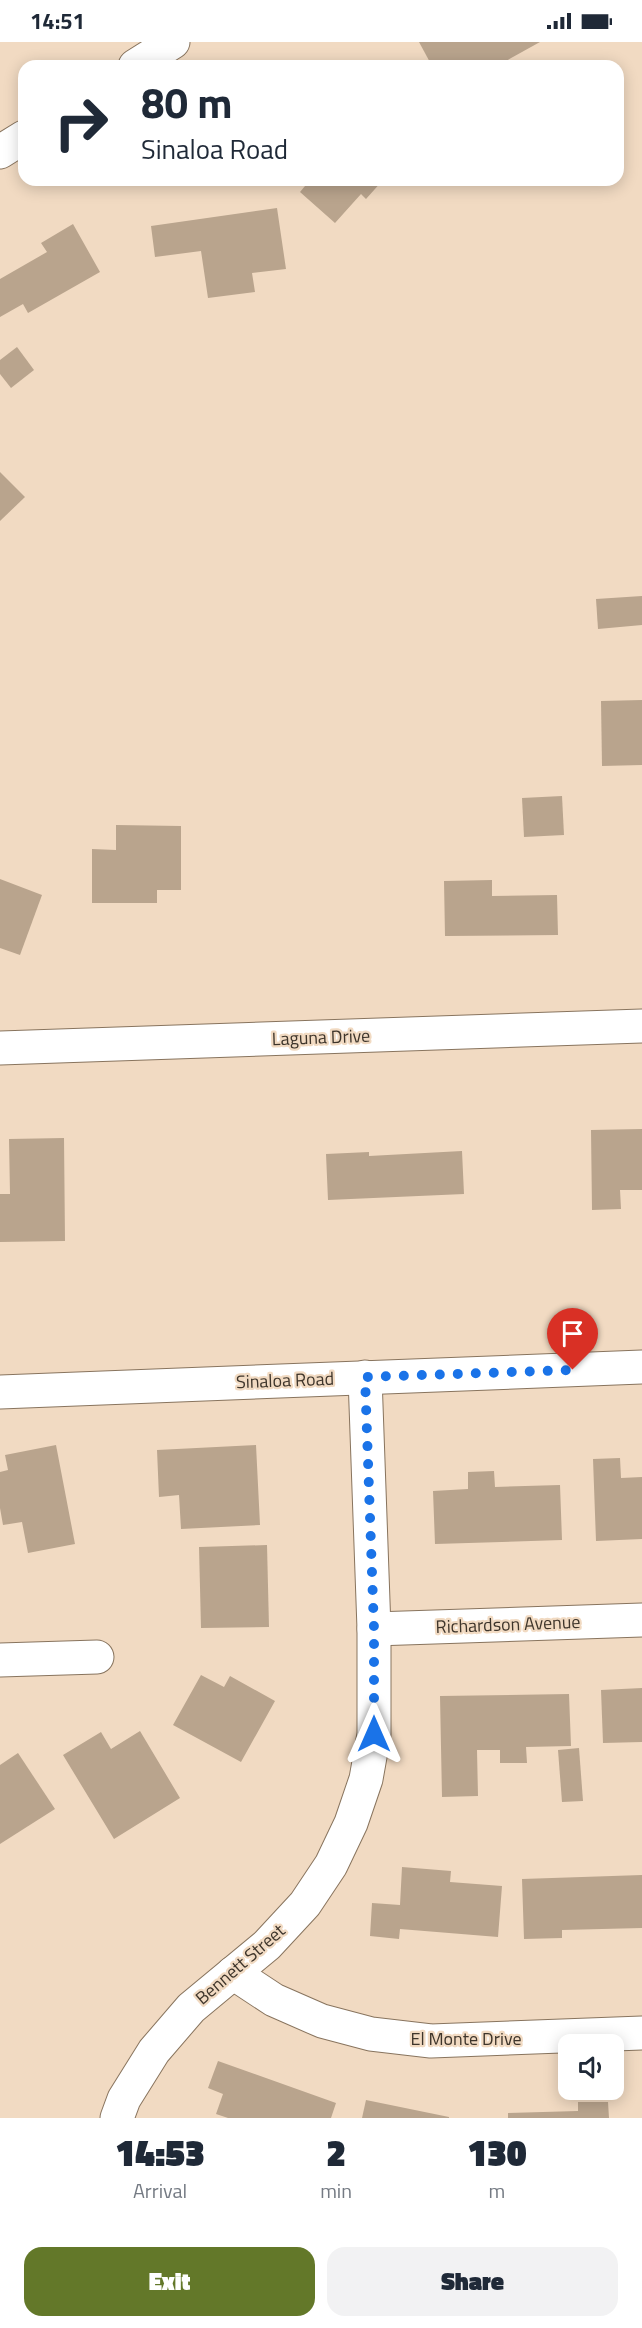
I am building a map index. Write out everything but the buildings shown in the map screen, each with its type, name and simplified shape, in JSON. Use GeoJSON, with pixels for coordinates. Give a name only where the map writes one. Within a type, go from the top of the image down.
{"type":"FeatureCollection","features":[{"type":"Feature","properties":{"kind":"street"},"geometry":{"type":"LineString","coordinates":[[144,60],[173,42]]}},
{"type":"Feature","properties":{"kind":"street"},"geometry":{"type":"LineString","coordinates":[[0,152],[18,141]]}},
{"type":"Feature","properties":{"kind":"street","name":"Laguna Drive"},"geometry":{"type":"LineString","coordinates":[[0,1048],[642,1026]]}},
{"type":"Feature","properties":{"kind":"street","name":"Sinaloa Road"},"geometry":{"type":"LineString","coordinates":[[0,1392],[642,1367]]}},
{"type":"Feature","properties":{"kind":"street","name":"Bennett Street"},"geometry":{"type":"LineString","coordinates":[[117,2118],[124,2099],[154,2051],[191,2008],[267,1945],[304,1904],[331,1865],[351,1822],[366,1779],[374,1734],[374,1629],[365,1377]]}},
{"type":"Feature","properties":{"kind":"street","name":"Richardson Avenue"},"geometry":{"type":"LineString","coordinates":[[374,1629],[642,1620]]}},
{"type":"Feature","properties":{"kind":"street"},"geometry":{"type":"LineString","coordinates":[[0,1660],[97,1657]]}},
{"type":"Feature","properties":{"kind":"street","name":"El Monte Drive"},"geometry":{"type":"LineString","coordinates":[[233,1973],[274,2000],[322,2021],[371,2034],[431,2041],[642,2033]]}},
{"type":"Feature","properties":{"kind":"route"},"geometry":{"type":"LineString","coordinates":[[374,1734],[374,1629],[365,1377],[573,1370]]}}]}
